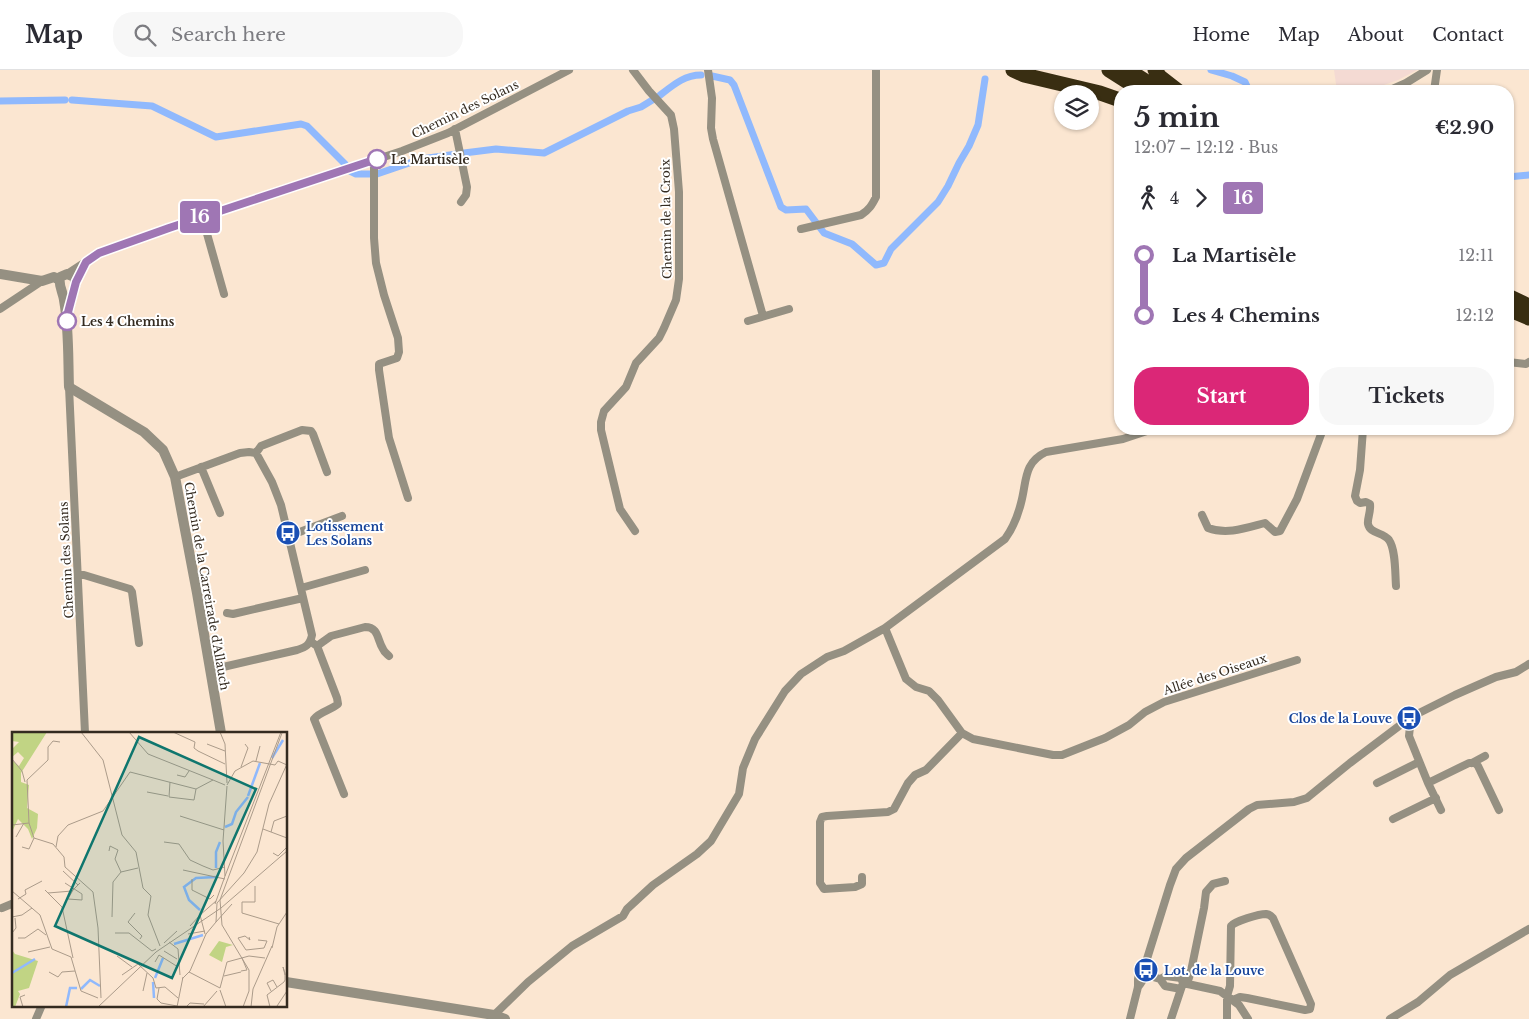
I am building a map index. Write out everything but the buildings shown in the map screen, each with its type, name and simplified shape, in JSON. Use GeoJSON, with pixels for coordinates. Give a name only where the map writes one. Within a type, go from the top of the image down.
{"type":"FeatureCollection","features":[{"type":"Feature","properties":{"kind":"highway"},"geometry":{"type":"LineString","coordinates":[[1013,70],[1024,75],[1114,98]]}},
{"type":"Feature","properties":{"kind":"highway"},"geometry":{"type":"LineString","coordinates":[[1109,70],[1133,85]]}},
{"type":"Feature","properties":{"kind":"highway"},"geometry":{"type":"LineString","coordinates":[[1128,70],[1152,85]]}},
{"type":"Feature","properties":{"kind":"highway"},"geometry":{"type":"LineString","coordinates":[[1155,70],[1170,85]]}},
{"type":"Feature","properties":{"kind":"highway"},"geometry":{"type":"LineString","coordinates":[[1514,299],[1529,306]]}},
{"type":"Feature","properties":{"kind":"highway"},"geometry":{"type":"LineString","coordinates":[[1514,312],[1529,318]]}},
{"type":"Feature","properties":{"kind":"street","name":"Chemin des Solans"},"geometry":{"type":"LineString","coordinates":[[62,280],[99,253],[202,216],[402,151],[455,129],[569,70]]}},
{"type":"Feature","properties":{"kind":"street","name":"Chemin de la Croix"},"geometry":{"type":"LineString","coordinates":[[633,70],[671,115],[674,129],[679,192],[680,252],[676,300],[664,328],[659,338],[636,363],[626,387],[604,411],[601,422],[601,430],[620,509],[635,530]]}},
{"type":"Feature","properties":{"kind":"street"},"geometry":{"type":"LineString","coordinates":[[708,70],[712,98],[711,128],[713,139],[763,316]]}},
{"type":"Feature","properties":{"kind":"street"},"geometry":{"type":"LineString","coordinates":[[801,229],[861,215],[868,211],[876,197],[876,70]]}},
{"type":"Feature","properties":{"kind":"street"},"geometry":{"type":"LineString","coordinates":[[1402,85],[1427,70]]}},
{"type":"Feature","properties":{"kind":"street"},"geometry":{"type":"LineString","coordinates":[[1435,85],[1437,70]]}},
{"type":"Feature","properties":{"kind":"street"},"geometry":{"type":"LineString","coordinates":[[455,129],[467,187],[466,195],[461,202]]}},
{"type":"Feature","properties":{"kind":"street"},"geometry":{"type":"LineString","coordinates":[[374,160],[374,238],[376,263],[384,296],[398,338],[399,352],[397,358],[379,364],[379,370],[390,438],[408,498]]}},
{"type":"Feature","properties":{"kind":"street"},"geometry":{"type":"LineString","coordinates":[[202,216],[224,294]]}},
{"type":"Feature","properties":{"kind":"street"},"geometry":{"type":"LineString","coordinates":[[67,316],[75,284],[86,262]]}},
{"type":"Feature","properties":{"kind":"street"},"geometry":{"type":"LineString","coordinates":[[0,274],[42,281]]}},
{"type":"Feature","properties":{"kind":"street"},"geometry":{"type":"LineString","coordinates":[[0,309],[42,281],[54,277],[62,280],[69,290],[75,284]]}},
{"type":"Feature","properties":{"kind":"street"},"geometry":{"type":"LineString","coordinates":[[62,280],[74,277],[75,284]]}},
{"type":"Feature","properties":{"kind":"street"},"geometry":{"type":"LineString","coordinates":[[62,280],[67,316],[69,387]]}},
{"type":"Feature","properties":{"kind":"street"},"geometry":{"type":"LineString","coordinates":[[748,320],[789,309]]}},
{"type":"Feature","properties":{"kind":"street"},"geometry":{"type":"LineString","coordinates":[[1514,363],[1526,364],[1529,362]]}},
{"type":"Feature","properties":{"kind":"street","name":"Chemin des Solans"},"geometry":{"type":"LineString","coordinates":[[69,387],[85,732]]}},
{"type":"Feature","properties":{"kind":"street","name":"Chemin de la Carreirade d'Allauch"},"geometry":{"type":"LineString","coordinates":[[69,387],[144,432],[163,450],[175,477],[221,732]]}},
{"type":"Feature","properties":{"kind":"street"},"geometry":{"type":"LineString","coordinates":[[256,453],[260,446],[302,430],[311,431],[327,472]]}},
{"type":"Feature","properties":{"kind":"street"},"geometry":{"type":"LineString","coordinates":[[492,1017],[528,982],[572,946],[622,916],[653,885],[697,854],[711,841],[739,794],[744,768],[755,739],[785,691],[801,674],[827,658],[844,651],[885,628],[1005,539],[1011,530],[1021,503],[1028,469],[1037,456],[1046,452],[1123,439],[1135,435]]}},
{"type":"Feature","properties":{"kind":"street"},"geometry":{"type":"LineString","coordinates":[[1202,515],[1208,528],[1216,531],[1229,531],[1265,523],[1276,532],[1280,531],[1297,499],[1322,435]]}},
{"type":"Feature","properties":{"kind":"street"},"geometry":{"type":"LineString","coordinates":[[1363,435],[1360,470],[1355,496],[1360,503],[1366,502],[1370,504],[1368,524],[1370,529],[1386,536],[1393,546],[1396,586]]}},
{"type":"Feature","properties":{"kind":"street"},"geometry":{"type":"LineString","coordinates":[[175,477],[240,453],[256,453]]}},
{"type":"Feature","properties":{"kind":"street"},"geometry":{"type":"LineString","coordinates":[[256,453],[272,482],[281,505],[314,644],[337,698],[338,704],[314,719],[344,794]]}},
{"type":"Feature","properties":{"kind":"street"},"geometry":{"type":"LineString","coordinates":[[201,467],[220,513]]}},
{"type":"Feature","properties":{"kind":"street"},"geometry":{"type":"LineString","coordinates":[[289,536],[342,516]]}},
{"type":"Feature","properties":{"kind":"street"},"geometry":{"type":"LineString","coordinates":[[301,588],[365,570]]}},
{"type":"Feature","properties":{"kind":"street"},"geometry":{"type":"LineString","coordinates":[[78,575],[84,575],[130,589],[140,643]]}},
{"type":"Feature","properties":{"kind":"street"},"geometry":{"type":"LineString","coordinates":[[227,612],[233,614],[303,598]]}},
{"type":"Feature","properties":{"kind":"street"},"geometry":{"type":"LineString","coordinates":[[210,670],[297,650],[331,636],[365,627],[371,627],[378,636],[382,649],[389,656]]}},
{"type":"Feature","properties":{"kind":"street"},"geometry":{"type":"LineString","coordinates":[[862,878],[862,884],[855,887],[824,889],[821,887],[820,830],[822,817],[888,812],[894,809],[908,783],[915,775],[926,770],[962,733],[938,700],[929,691],[916,687],[906,678],[885,628]]}},
{"type":"Feature","properties":{"kind":"street","name":"Allée des Oiseaux"},"geometry":{"type":"LineString","coordinates":[[962,733],[973,739],[1053,755],[1062,755],[1129,726],[1145,712],[1164,702],[1297,660]]}},
{"type":"Feature","properties":{"kind":"street"},"geometry":{"type":"LineString","coordinates":[[1130,1019],[1138,987],[1138,979],[1142,974],[1170,884],[1176,869],[1186,858],[1249,809],[1257,805],[1294,802],[1313,794],[1350,762],[1410,717],[1455,695],[1516,672],[1529,664]]}},
{"type":"Feature","properties":{"kind":"street"},"geometry":{"type":"LineString","coordinates":[[1410,717],[1409,736],[1418,762],[1442,810]]}},
{"type":"Feature","properties":{"kind":"street"},"geometry":{"type":"LineString","coordinates":[[1428,783],[1485,756]]}},
{"type":"Feature","properties":{"kind":"street"},"geometry":{"type":"LineString","coordinates":[[1377,783],[1418,762]]}},
{"type":"Feature","properties":{"kind":"street"},"geometry":{"type":"LineString","coordinates":[[1472,763],[1478,766],[1499,810]]}},
{"type":"Feature","properties":{"kind":"street"},"geometry":{"type":"LineString","coordinates":[[1393,819],[1436,798]]}},
{"type":"Feature","properties":{"kind":"street"},"geometry":{"type":"LineString","coordinates":[[1171,1019],[1183,984],[1191,971],[1206,892],[1213,884],[1225,881]]}},
{"type":"Feature","properties":{"kind":"street"},"geometry":{"type":"LineString","coordinates":[[2,908],[12,904]]}},
{"type":"Feature","properties":{"kind":"street"},"geometry":{"type":"LineString","coordinates":[[1227,1019],[1230,998],[1231,926],[1234,923],[1264,914],[1270,915],[1311,1004],[1310,1009],[1305,1010],[1240,997],[1230,998]]}},
{"type":"Feature","properties":{"kind":"street"},"geometry":{"type":"LineString","coordinates":[[1390,1019],[1418,1002],[1450,975],[1529,929]]}},
{"type":"Feature","properties":{"kind":"street"},"geometry":{"type":"LineString","coordinates":[[1142,974],[1160,979],[1165,986],[1183,984],[1220,991],[1239,1005],[1248,1019]]}},
{"type":"Feature","properties":{"kind":"street"},"geometry":{"type":"LineString","coordinates":[[288,982],[505,1019]]}},
{"type":"Feature","properties":{"kind":"street"},"geometry":{"type":"LineString","coordinates":[[36,1019],[42,1006]]}},
{"type":"Feature","properties":{"kind":"shaded area"},"geometry":{"type":"Polygon","coordinates":[[[1334,70],[1417,70],[1384,85],[1336,85],[1334,70]]]}},
{"type":"Feature","properties":{"kind":"waterway"},"geometry":{"type":"LineString","coordinates":[[1211,70],[1232,76],[1245,82],[1246,85]]}},
{"type":"Feature","properties":{"kind":"waterway"},"geometry":{"type":"LineString","coordinates":[[659,96],[684,79],[701,75]]}},
{"type":"Feature","properties":{"kind":"waterway"},"geometry":{"type":"LineString","coordinates":[[712,76],[730,80],[734,85],[781,207],[786,210],[806,209],[824,233],[852,244],[876,265],[884,263],[891,249],[938,202],[948,186],[978,125],[985,79]]}},
{"type":"Feature","properties":{"kind":"waterway"},"geometry":{"type":"LineString","coordinates":[[464,153],[496,149],[544,153],[654,99]]}},
{"type":"Feature","properties":{"kind":"waterway"},"geometry":{"type":"LineString","coordinates":[[0,101],[65,100]]}},
{"type":"Feature","properties":{"kind":"waterway"},"geometry":{"type":"LineString","coordinates":[[72,100],[152,106],[216,137],[301,124],[307,126],[345,164]]}},
{"type":"Feature","properties":{"kind":"waterway"},"geometry":{"type":"LineString","coordinates":[[377,174],[421,159],[457,154]]}},
{"type":"Feature","properties":{"kind":"waterway"},"geometry":{"type":"LineString","coordinates":[[350,171],[356,174],[370,174]]}},
{"type":"Feature","properties":{"kind":"waterway"},"geometry":{"type":"LineString","coordinates":[[1514,176],[1529,175]]}},
{"type":"Feature","properties":{"kind":"bus line","name":"16"},"geometry":{"type":"LineString","coordinates":[[67,321],[75,284],[86,262],[99,253],[377,159]]}},
{"type":"Feature","properties":{"kind":"place","name":"La Martisèle"},"geometry":{"type":"Point","coordinates":[377,159]}},
{"type":"Feature","properties":{"kind":"place","name":"Les 4 Chemins"},"geometry":{"type":"Point","coordinates":[67,321]}},
{"type":"Feature","properties":{"kind":"place","name":"Lotissement Les Solans"},"geometry":{"type":"Point","coordinates":[288,533]}},
{"type":"Feature","properties":{"kind":"place","name":"Clos de la Louve"},"geometry":{"type":"Point","coordinates":[1409,718]}},
{"type":"Feature","properties":{"kind":"place","name":"Lot. de la Louve"},"geometry":{"type":"Point","coordinates":[1146,970]}}]}
